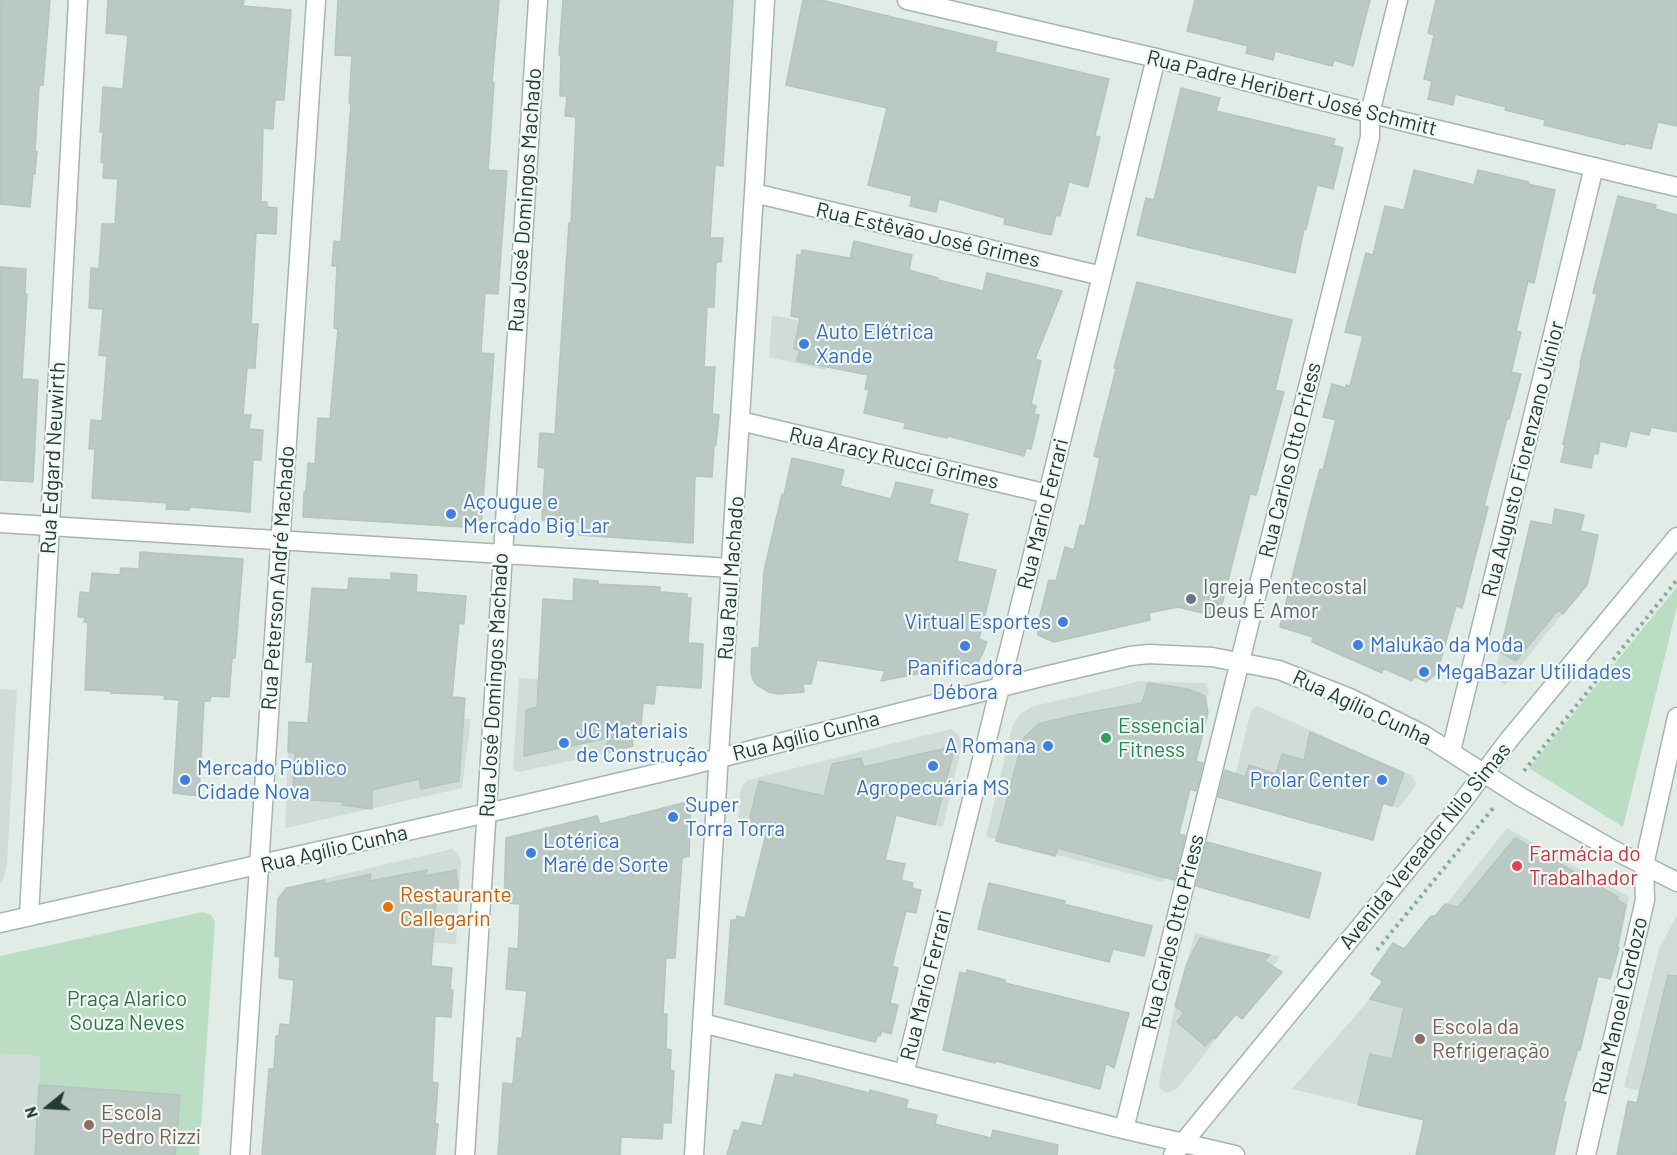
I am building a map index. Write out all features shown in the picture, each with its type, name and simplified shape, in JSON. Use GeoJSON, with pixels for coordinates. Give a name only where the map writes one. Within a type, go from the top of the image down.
{"type":"FeatureCollection","features":[{"type":"Feature","properties":{"kind":"street","name":"Rua Edgard Neuwirth"},"geometry":{"type":"LineString","coordinates":[[29,916],[78,0]]}},
{"type":"Feature","properties":{"kind":"street","name":"Rua Peterson André Machado"},"geometry":{"type":"LineString","coordinates":[[240,1155],[316,0]]}},
{"type":"Feature","properties":{"kind":"street","name":"Rua José Domingos Machado"},"geometry":{"type":"LineString","coordinates":[[465,1155],[538,0]]}},
{"type":"Feature","properties":{"kind":"street","name":"Rua Raul Machado"},"geometry":{"type":"LineString","coordinates":[[694,1155],[765,0]]}},
{"type":"Feature","properties":{"kind":"street","name":"Rua Padre Heribert José Schmitt"},"geometry":{"type":"LineString","coordinates":[[907,0],[1156,58],[1370,113],[1677,187]]}},
{"type":"Feature","properties":{"kind":"street","name":"Rua Carlos Otto Priess"},"geometry":{"type":"LineString","coordinates":[[1124,1129],[1370,137],[1370,113],[1398,0]]}},
{"type":"Feature","properties":{"kind":"street","name":"Rua Mario Ferrari"},"geometry":{"type":"LineString","coordinates":[[904,1074],[1156,58]]}},
{"type":"Feature","properties":{"kind":"street","name":"Rua Augusto Fiorenzano Júnior"},"geometry":{"type":"LineString","coordinates":[[1451,751],[1594,167]]}},
{"type":"Feature","properties":{"kind":"street","name":"Rua Estêvão José Grimes"},"geometry":{"type":"LineString","coordinates":[[754,193],[1102,276]]}},
{"type":"Feature","properties":{"kind":"street","name":"Rua Aracy Rucci Grimes"},"geometry":{"type":"LineString","coordinates":[[740,421],[1048,494]]}},
{"type":"Feature","properties":{"kind":"street"},"geometry":{"type":"LineString","coordinates":[[0,523],[731,568]]}},
{"type":"Feature","properties":{"kind":"street","name":"Avenida Vereador Nilo Simas"},"geometry":{"type":"LineString","coordinates":[[1178,1149],[1456,810],[1508,741],[1677,537]]}},
{"type":"Feature","properties":{"kind":"street","name":"Rua Agílio Cunha"},"geometry":{"type":"LineString","coordinates":[[0,923],[486,814],[1000,687],[1135,655],[1149,654],[1212,657],[1279,670],[1350,698],[1424,735],[1610,848],[1677,882]]}},
{"type":"Feature","properties":{"kind":"street","name":"Rua Manoel Cardozo"},"geometry":{"type":"LineString","coordinates":[[1586,1155],[1645,900],[1644,865],[1677,717]]}},
{"type":"Feature","properties":{"kind":"street"},"geometry":{"type":"LineString","coordinates":[[702,1023],[1124,1129],[1178,1149],[1235,1155]]}},
{"type":"Feature","properties":{"kind":"shaded area"},"geometry":{"type":"Polygon","coordinates":[[[772,315],[838,329],[825,370],[769,357],[772,315]]]}},
{"type":"Feature","properties":{"kind":"shaded area"},"geometry":{"type":"Polygon","coordinates":[[[1520,569],[1585,586],[1505,685],[1494,676],[1520,569]]]}},
{"type":"Feature","properties":{"kind":"shaded area"},"geometry":{"type":"Polygon","coordinates":[[[519,678],[611,683],[607,753],[519,772],[513,770],[519,678]]]}},
{"type":"Feature","properties":{"kind":"shaded area"},"geometry":{"type":"Polygon","coordinates":[[[1140,681],[1205,683],[1209,690],[1163,882],[986,837],[1012,727],[1019,715],[1031,707],[1140,681]]]}},
{"type":"Feature","properties":{"kind":"shaded area"},"geometry":{"type":"Polygon","coordinates":[[[0,689],[17,690],[7,864],[0,883],[0,689]]]}},
{"type":"Feature","properties":{"kind":"shaded area"},"geometry":{"type":"Polygon","coordinates":[[[1257,706],[1412,776],[1416,783],[1415,787],[1398,808],[1300,774],[1289,817],[1229,800],[1251,711],[1257,706]]]}},
{"type":"Feature","properties":{"kind":"shaded area"},"geometry":{"type":"Polygon","coordinates":[[[381,713],[471,719],[462,788],[286,828],[288,752],[378,758],[381,713]]]}},
{"type":"Feature","properties":{"kind":"shaded area"},"geometry":{"type":"Polygon","coordinates":[[[951,729],[958,734],[962,744],[943,827],[856,804],[844,849],[738,823],[740,793],[743,784],[748,780],[951,729]]]}},
{"type":"Feature","properties":{"kind":"shaded area"},"geometry":{"type":"Polygon","coordinates":[[[1507,828],[1629,897],[1619,948],[1561,933],[1436,1071],[1424,1120],[1292,1089],[1370,999],[1507,828]]]}},
{"type":"Feature","properties":{"kind":"shaded area"},"geometry":{"type":"Polygon","coordinates":[[[452,849],[458,853],[461,861],[456,944],[276,933],[278,897],[284,888],[452,849]]]}},
{"type":"Feature","properties":{"kind":"shaded area"},"geometry":{"type":"Polygon","coordinates":[[[1676,917],[1677,1100],[1624,1087],[1659,949],[1676,917]]]}},
{"type":"Feature","properties":{"kind":"shaded area"},"geometry":{"type":"Polygon","coordinates":[[[1195,933],[1280,957],[1178,1088],[1169,1093],[1160,1088],[1159,1082],[1175,1006],[1195,933]]]}},
{"type":"Feature","properties":{"kind":"shaded area","name":"Escola Pedro Rizzi"},"geometry":{"type":"Polygon","coordinates":[[[0,1054],[40,1056],[39,1085],[175,1155],[0,1155],[0,1054]]]}},
{"type":"Feature","properties":{"kind":"green space"},"geometry":{"type":"Polygon","coordinates":[[[1677,587],[1677,607],[1623,827],[1529,768],[1677,587]]]}},
{"type":"Feature","properties":{"kind":"green space","name":"Praça Alarico Souza Neves"},"geometry":{"type":"Polygon","coordinates":[[[203,912],[211,915],[215,921],[199,1155],[175,1155],[179,1095],[39,1085],[40,1056],[0,1054],[0,956],[203,912]]]}},
{"type":"Feature","properties":{"kind":"building"},"geometry":{"type":"Polygon","coordinates":[[[0,0],[50,0],[43,85],[39,85],[35,151],[37,152],[30,207],[0,204],[0,0]]]}},
{"type":"Feature","properties":{"kind":"building"},"geometry":{"type":"Polygon","coordinates":[[[108,0],[244,0],[243,6],[291,10],[284,100],[275,100],[273,129],[263,128],[261,202],[267,202],[267,207],[277,208],[276,234],[256,233],[251,324],[258,324],[255,368],[247,368],[243,415],[251,415],[249,429],[263,430],[261,460],[253,460],[250,512],[190,507],[189,510],[166,509],[167,503],[92,498],[95,449],[89,449],[91,420],[102,421],[107,356],[99,355],[103,309],[89,308],[91,268],[99,269],[102,224],[115,224],[118,179],[103,178],[104,163],[101,162],[103,132],[100,132],[103,87],[123,89],[128,35],[106,33],[108,0]]]}},
{"type":"Feature","properties":{"kind":"building"},"geometry":{"type":"Polygon","coordinates":[[[338,0],[499,0],[488,170],[507,171],[498,294],[485,293],[481,353],[494,354],[481,528],[303,517],[308,463],[315,464],[318,418],[330,419],[338,329],[334,328],[337,266],[332,266],[334,241],[341,242],[352,56],[335,55],[338,0]]]}},
{"type":"Feature","properties":{"kind":"building"},"geometry":{"type":"Polygon","coordinates":[[[563,0],[733,0],[723,166],[715,165],[710,238],[723,238],[721,262],[716,262],[714,307],[707,307],[704,367],[715,367],[712,414],[719,415],[712,477],[695,476],[693,543],[579,535],[580,522],[542,520],[545,468],[538,467],[540,433],[555,434],[569,223],[571,223],[576,117],[565,116],[567,96],[560,96],[561,55],[559,55],[563,0]]]}},
{"type":"Feature","properties":{"kind":"building"},"geometry":{"type":"Polygon","coordinates":[[[803,0],[821,0],[997,42],[995,52],[1109,79],[1095,136],[1100,137],[1088,187],[1069,182],[1060,216],[1056,215],[1051,235],[1004,224],[1005,218],[939,199],[936,212],[910,206],[912,196],[868,185],[887,108],[786,85],[803,0]]]}},
{"type":"Feature","properties":{"kind":"building"},"geometry":{"type":"Polygon","coordinates":[[[1195,0],[1370,0],[1353,66],[1334,60],[1332,66],[1275,51],[1273,60],[1246,53],[1248,46],[1187,31],[1195,0]]]}},
{"type":"Feature","properties":{"kind":"building"},"geometry":{"type":"Polygon","coordinates":[[[1436,0],[1677,0],[1677,126],[1658,122],[1651,149],[1544,125],[1545,120],[1455,94],[1453,105],[1428,99],[1432,81],[1424,79],[1434,35],[1428,33],[1436,0]]]}},
{"type":"Feature","properties":{"kind":"building"},"geometry":{"type":"Polygon","coordinates":[[[1181,88],[1220,98],[1216,111],[1335,139],[1333,145],[1343,148],[1333,189],[1317,185],[1306,229],[1304,229],[1295,273],[1137,235],[1146,198],[1154,200],[1181,88]]]}},
{"type":"Feature","properties":{"kind":"building"},"geometry":{"type":"Polygon","coordinates":[[[1414,170],[1474,185],[1478,170],[1555,190],[1534,283],[1528,281],[1516,331],[1521,332],[1511,372],[1521,374],[1484,506],[1488,507],[1462,608],[1456,606],[1437,673],[1426,682],[1414,676],[1412,681],[1383,668],[1382,673],[1312,642],[1313,637],[1280,627],[1320,469],[1323,470],[1336,420],[1323,417],[1332,384],[1346,388],[1346,385],[1350,386],[1363,336],[1345,332],[1366,253],[1373,255],[1385,206],[1404,210],[1414,170]]]}},
{"type":"Feature","properties":{"kind":"building"},"geometry":{"type":"Polygon","coordinates":[[[1618,196],[1656,205],[1655,209],[1677,215],[1677,432],[1651,427],[1649,435],[1630,431],[1626,447],[1600,441],[1598,454],[1594,453],[1591,468],[1561,462],[1580,364],[1597,294],[1593,293],[1618,196]]]}},
{"type":"Feature","properties":{"kind":"building"},"geometry":{"type":"Polygon","coordinates":[[[854,241],[912,255],[909,270],[983,291],[987,273],[1062,291],[1035,359],[1041,361],[1031,404],[1036,406],[1034,414],[1039,415],[1031,449],[1026,448],[1024,456],[948,436],[947,438],[904,428],[906,423],[864,413],[869,390],[865,389],[868,375],[797,361],[800,350],[794,349],[800,318],[791,316],[797,255],[801,255],[802,250],[850,258],[854,241]]]}},
{"type":"Feature","properties":{"kind":"building"},"geometry":{"type":"Polygon","coordinates":[[[0,267],[26,269],[25,294],[27,294],[22,379],[38,380],[33,482],[0,480],[0,267]]]}},
{"type":"Feature","properties":{"kind":"building"},"geometry":{"type":"Polygon","coordinates":[[[1137,282],[1292,320],[1275,390],[1284,392],[1256,495],[1250,494],[1221,608],[1211,615],[1178,607],[1149,613],[1150,620],[1054,642],[1038,635],[1036,631],[1049,580],[1056,581],[1065,547],[1074,550],[1080,525],[1085,526],[1100,458],[1094,456],[1137,282]]]}},
{"type":"Feature","properties":{"kind":"building"},"geometry":{"type":"Polygon","coordinates":[[[792,458],[844,470],[840,486],[891,499],[896,482],[933,490],[929,504],[968,514],[957,561],[996,570],[979,639],[987,642],[978,662],[881,681],[885,671],[817,660],[811,684],[803,684],[804,692],[778,694],[757,685],[751,672],[752,648],[759,648],[764,571],[792,458]]]}},
{"type":"Feature","properties":{"kind":"building"},"geometry":{"type":"Polygon","coordinates":[[[1555,509],[1584,515],[1580,531],[1598,535],[1587,585],[1563,614],[1558,610],[1516,661],[1500,652],[1531,521],[1552,525],[1555,509]]]}},
{"type":"Feature","properties":{"kind":"building"},"geometry":{"type":"Polygon","coordinates":[[[140,552],[243,559],[235,658],[232,658],[229,697],[211,696],[210,701],[204,701],[199,796],[173,793],[179,700],[164,699],[165,695],[85,690],[88,622],[84,622],[85,617],[78,617],[80,592],[90,593],[92,573],[120,575],[121,568],[139,569],[140,552]]]}},
{"type":"Feature","properties":{"kind":"building"},"geometry":{"type":"Polygon","coordinates":[[[391,573],[417,575],[416,592],[466,596],[464,624],[459,623],[452,697],[465,698],[459,781],[421,789],[419,779],[372,790],[372,809],[342,805],[343,802],[295,799],[293,781],[295,753],[288,752],[289,722],[308,723],[313,662],[306,662],[312,588],[348,590],[349,578],[391,580],[391,573]]]}},
{"type":"Feature","properties":{"kind":"building"},"geometry":{"type":"Polygon","coordinates":[[[574,579],[598,581],[598,584],[660,587],[660,592],[687,594],[687,598],[691,598],[688,643],[703,644],[701,688],[656,685],[654,704],[643,703],[640,739],[632,740],[633,746],[606,753],[608,738],[524,756],[526,710],[537,707],[543,599],[573,601],[574,579]]]}},
{"type":"Feature","properties":{"kind":"building"},"geometry":{"type":"Polygon","coordinates":[[[1148,683],[1188,689],[1205,696],[1208,713],[1196,761],[1203,763],[1196,791],[1190,789],[1179,834],[1185,836],[1174,880],[1058,848],[1055,856],[996,841],[1023,739],[1038,724],[1142,703],[1148,683]]]}},
{"type":"Feature","properties":{"kind":"building"},"geometry":{"type":"Polygon","coordinates":[[[1310,732],[1404,773],[1392,806],[1383,803],[1373,840],[1218,797],[1225,770],[1245,777],[1249,765],[1276,774],[1282,754],[1304,760],[1310,732]]]}},
{"type":"Feature","properties":{"kind":"building"},"geometry":{"type":"Polygon","coordinates":[[[955,746],[935,825],[896,815],[885,860],[905,864],[901,880],[913,883],[912,888],[921,890],[916,913],[906,911],[892,966],[898,968],[890,1003],[898,1005],[891,1034],[882,1031],[875,1042],[725,1004],[731,920],[736,920],[737,916],[745,918],[767,830],[748,825],[759,781],[824,796],[832,764],[861,758],[864,767],[955,746]]]}},
{"type":"Feature","properties":{"kind":"building"},"geometry":{"type":"Polygon","coordinates":[[[691,801],[689,856],[682,858],[675,958],[666,958],[663,1014],[667,1014],[666,1049],[671,1050],[670,1070],[674,1071],[671,1123],[663,1123],[662,1139],[621,1137],[620,1155],[498,1155],[503,1083],[513,1084],[517,1038],[522,1038],[527,991],[506,989],[509,948],[518,949],[520,904],[504,903],[506,838],[597,816],[600,824],[691,801]]]}},
{"type":"Feature","properties":{"kind":"building"},"geometry":{"type":"Polygon","coordinates":[[[1515,838],[1618,897],[1617,900],[1626,905],[1617,947],[1619,948],[1610,979],[1598,976],[1580,1050],[1578,1049],[1563,1102],[1566,1102],[1554,1155],[1416,1155],[1424,1120],[1358,1105],[1370,1054],[1392,1059],[1404,1008],[1370,999],[1383,981],[1371,974],[1393,943],[1404,949],[1431,916],[1435,916],[1445,904],[1458,907],[1515,838]]]}},
{"type":"Feature","properties":{"kind":"building"},"geometry":{"type":"Polygon","coordinates":[[[1207,842],[1321,873],[1309,918],[1196,886],[1207,842]]]}},
{"type":"Feature","properties":{"kind":"building"},"geometry":{"type":"Polygon","coordinates":[[[427,870],[425,876],[456,870],[459,894],[436,900],[431,966],[452,968],[450,990],[453,990],[451,1017],[435,1016],[432,1082],[438,1083],[435,1124],[438,1124],[435,1155],[262,1155],[269,1069],[274,1069],[276,1036],[279,1036],[280,1024],[290,1025],[294,980],[279,978],[280,957],[275,956],[278,899],[287,888],[324,880],[325,884],[371,874],[370,881],[427,870]]]}},
{"type":"Feature","properties":{"kind":"building"},"geometry":{"type":"Polygon","coordinates":[[[989,883],[1065,901],[1064,904],[1152,926],[1144,956],[1113,949],[1109,962],[978,929],[989,883]]]}},
{"type":"Feature","properties":{"kind":"building"},"geometry":{"type":"Polygon","coordinates":[[[1200,938],[1270,955],[1264,961],[1282,972],[1242,1019],[1236,1014],[1215,1039],[1213,1037],[1205,1046],[1177,1022],[1184,1013],[1175,1006],[1187,963],[1200,938]]]}},
{"type":"Feature","properties":{"kind":"building"},"geometry":{"type":"Polygon","coordinates":[[[967,970],[1005,980],[1005,983],[1129,1013],[1114,1068],[1106,1063],[1100,1089],[996,1061],[995,1063],[943,1050],[960,972],[966,974],[967,970]]]}},
{"type":"Feature","properties":{"kind":"building"},"geometry":{"type":"Polygon","coordinates":[[[1668,975],[1677,976],[1677,1155],[1617,1155],[1628,1101],[1637,1103],[1668,975]]]}},
{"type":"Feature","properties":{"kind":"building"},"geometry":{"type":"Polygon","coordinates":[[[776,1074],[793,1078],[794,1074],[869,1093],[870,1090],[908,1100],[906,1108],[937,1115],[935,1124],[991,1138],[993,1130],[1058,1145],[1057,1155],[727,1155],[734,1130],[739,1131],[742,1122],[762,1126],[776,1074]]]}},
{"type":"Feature","properties":{"kind":"building","name":"Escola Pedro Rizzi"},"geometry":{"type":"Polygon","coordinates":[[[39,1085],[180,1095],[175,1155],[35,1155],[39,1085]]]}},
{"type":"Feature","properties":{"kind":"place","name":"Auto Elétrica Xande"},"geometry":{"type":"Point","coordinates":[804,344]}},
{"type":"Feature","properties":{"kind":"place","name":"Açougue e Mercado Big Lar"},"geometry":{"type":"Point","coordinates":[451,514]}},
{"type":"Feature","properties":{"kind":"place","name":"Igreja Pentecostal Deus É Amor"},"geometry":{"type":"Point","coordinates":[1191,599]}},
{"type":"Feature","properties":{"kind":"place","name":"Virtual Esportes"},"geometry":{"type":"Point","coordinates":[1063,622]}},
{"type":"Feature","properties":{"kind":"place","name":"Malukão da Moda"},"geometry":{"type":"Point","coordinates":[1358,645]}},
{"type":"Feature","properties":{"kind":"place","name":"Panificadora Débora"},"geometry":{"type":"Point","coordinates":[965,646]}},
{"type":"Feature","properties":{"kind":"place","name":"MegaBazar Utilidades"},"geometry":{"type":"Point","coordinates":[1424,672]}},
{"type":"Feature","properties":{"kind":"place","name":"Essencial Fitness"},"geometry":{"type":"Point","coordinates":[1106,738]}},
{"type":"Feature","properties":{"kind":"place","name":"JC Materiais de Construção"},"geometry":{"type":"Point","coordinates":[564,743]}},
{"type":"Feature","properties":{"kind":"place","name":"A Romana"},"geometry":{"type":"Point","coordinates":[1048,746]}},
{"type":"Feature","properties":{"kind":"place","name":"Agropecuária MS"},"geometry":{"type":"Point","coordinates":[933,766]}},
{"type":"Feature","properties":{"kind":"place","name":"Mercado Público Cidade Nova"},"geometry":{"type":"Point","coordinates":[185,780]}},
{"type":"Feature","properties":{"kind":"place","name":"Prolar Center"},"geometry":{"type":"Point","coordinates":[1382,780]}},
{"type":"Feature","properties":{"kind":"place","name":"Super Torra Torra"},"geometry":{"type":"Point","coordinates":[673,817]}},
{"type":"Feature","properties":{"kind":"place","name":"Lotérica Maré de Sorte"},"geometry":{"type":"Point","coordinates":[531,853]}},
{"type":"Feature","properties":{"kind":"place","name":"Farmácia do Trabalhador"},"geometry":{"type":"Point","coordinates":[1517,866]}},
{"type":"Feature","properties":{"kind":"place","name":"Restaurante Callegarin"},"geometry":{"type":"Point","coordinates":[388,907]}},
{"type":"Feature","properties":{"kind":"place","name":"Escola da Refrigeração"},"geometry":{"type":"Point","coordinates":[1420,1039]}},
{"type":"Feature","properties":{"kind":"place","name":"Escola Pedro Rizzi"},"geometry":{"type":"Point","coordinates":[89,1125]}}]}
